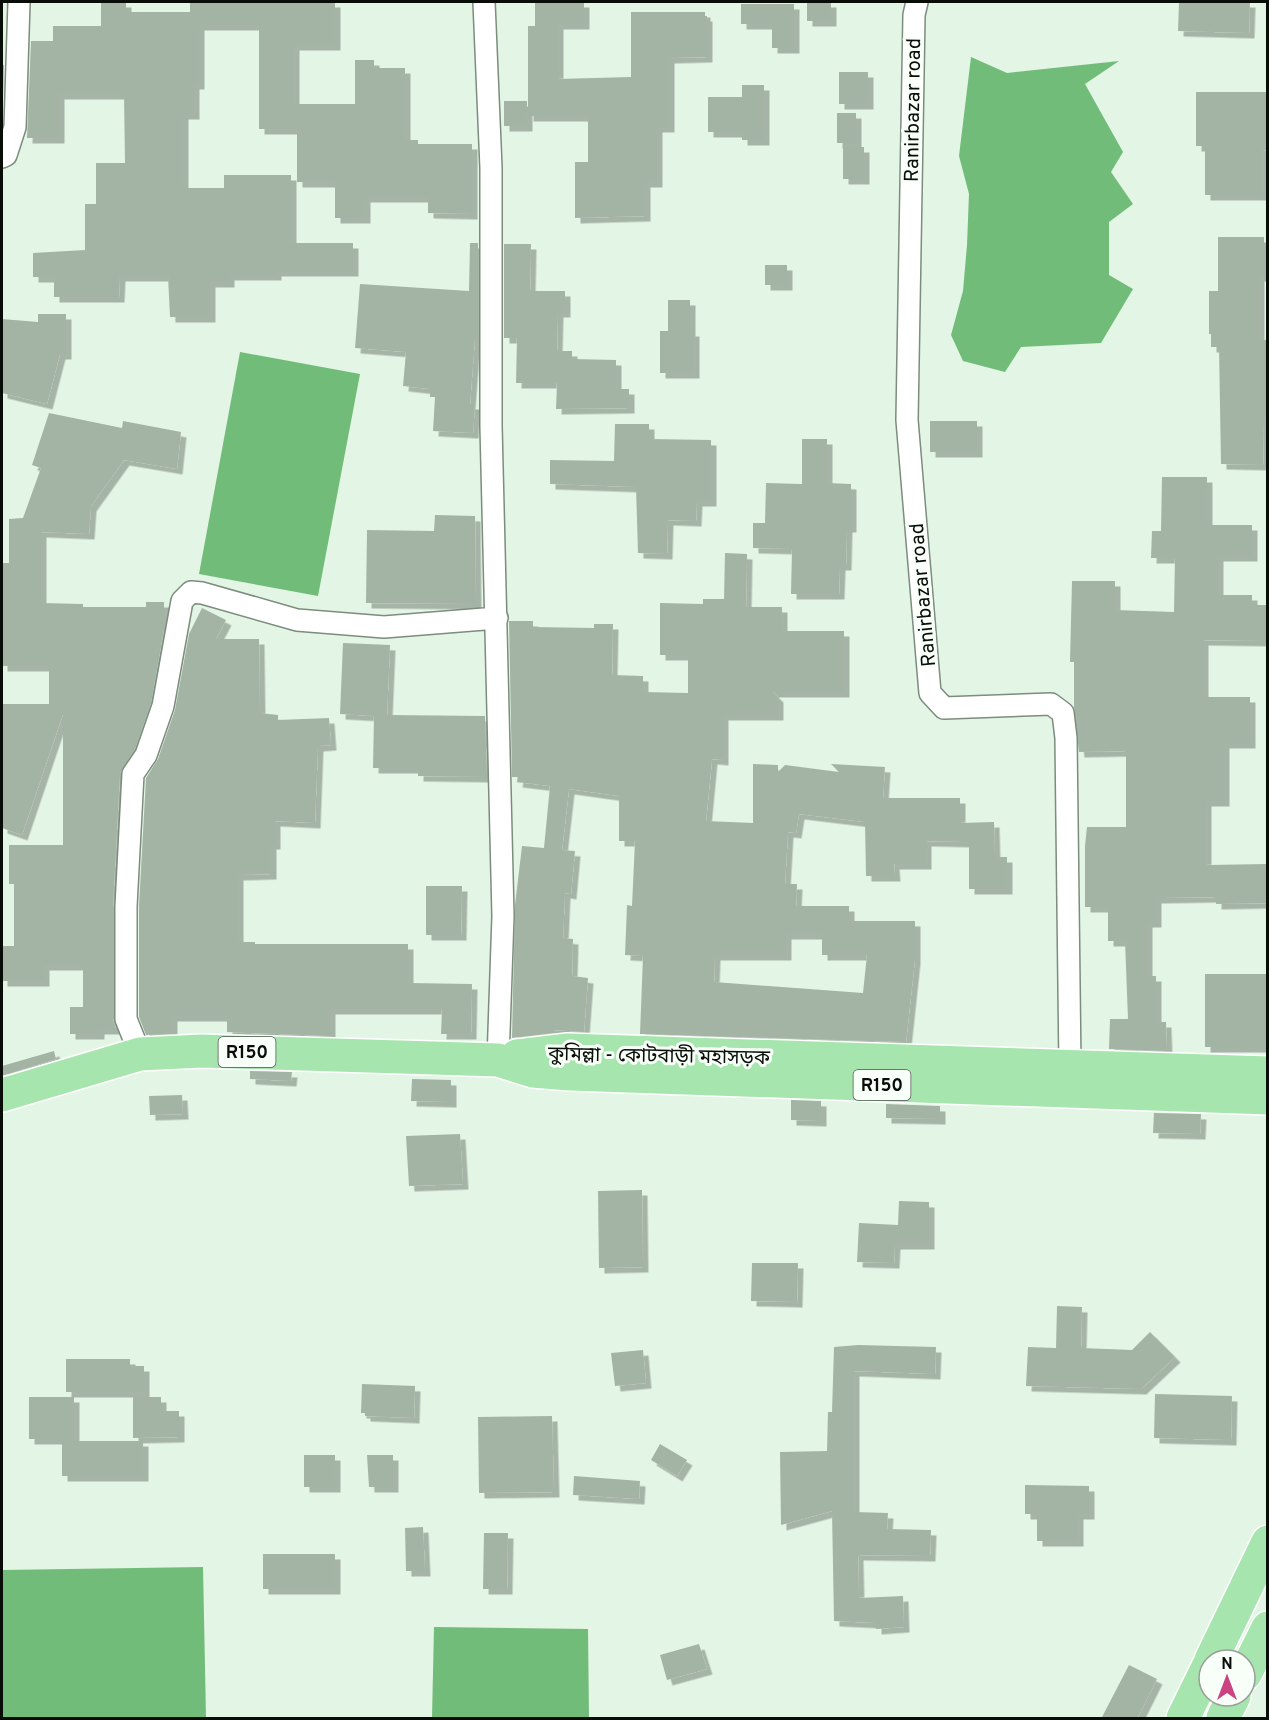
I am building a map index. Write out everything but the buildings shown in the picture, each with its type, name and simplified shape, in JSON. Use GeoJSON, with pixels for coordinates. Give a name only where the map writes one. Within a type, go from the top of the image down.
{"type":"FeatureCollection","features":[{"type":"Feature","properties":{"kind":"main road","name":"R150"},"geometry":{"type":"LineString","coordinates":[[2,1095],[140,1054],[202,1051],[498,1060]]}},
{"type":"Feature","properties":{"kind":"main road","name":"কুমিল্লা - কোটবাড়ী মহাসড়ক"},"geometry":{"type":"LineString","coordinates":[[498,1060],[533,1071],[570,1074],[1022,1078],[1268,1098]]}},
{"type":"Feature","properties":{"kind":"main road","name":"কুমিল্লা - কোটবাড়ী মহাসড়ক"},"geometry":{"type":"LineString","coordinates":[[1022,1078],[1070,1068],[1268,1073]]}},
{"type":"Feature","properties":{"kind":"main road"},"geometry":{"type":"LineString","coordinates":[[1219,1648],[1268,1542]]}},
{"type":"Feature","properties":{"kind":"main road"},"geometry":{"type":"LineString","coordinates":[[1257,1650],[1268,1628]]}},
{"type":"Feature","properties":{"kind":"main road"},"geometry":{"type":"LineString","coordinates":[[1183,1719],[1197,1692]]}},
{"type":"Feature","properties":{"kind":"street"},"geometry":{"type":"LineString","coordinates":[[2,157],[6,155],[15,128],[19,2]]}},
{"type":"Feature","properties":{"kind":"street"},"geometry":{"type":"LineString","coordinates":[[484,2],[491,168],[490,426],[497,618],[503,916],[498,1060]]}},
{"type":"Feature","properties":{"kind":"street","name":"Ranirbazar road"},"geometry":{"type":"LineString","coordinates":[[917,2],[914,15],[907,420],[930,693],[944,708],[1051,704],[1063,713],[1070,1068]]}},
{"type":"Feature","properties":{"kind":"street"},"geometry":{"type":"LineString","coordinates":[[140,1054],[126,1019],[126,906],[133,774],[146,755],[163,706],[182,601],[191,592],[202,593],[297,620],[384,627],[497,618]]}},
{"type":"Feature","properties":{"kind":"shaded area"},"geometry":{"type":"Polygon","coordinates":[[[971,57],[1007,73],[1119,61],[1085,84],[1123,152],[1111,172],[1133,204],[1109,222],[1109,275],[1133,289],[1101,343],[1021,347],[1005,372],[963,361],[951,335],[963,291],[967,245],[969,194],[959,156],[971,57]]]}},
{"type":"Feature","properties":{"kind":"shaded area"},"geometry":{"type":"Polygon","coordinates":[[[240,352],[360,374],[318,596],[199,574],[240,352]]]}},
{"type":"Feature","properties":{"kind":"shaded area"},"geometry":{"type":"Polygon","coordinates":[[[203,1567],[206,1718],[2,1718],[2,1570],[203,1567]]]}},
{"type":"Feature","properties":{"kind":"shaded area"},"geometry":{"type":"Polygon","coordinates":[[[434,1627],[588,1629],[589,1718],[432,1718],[434,1627]]]}}]}
